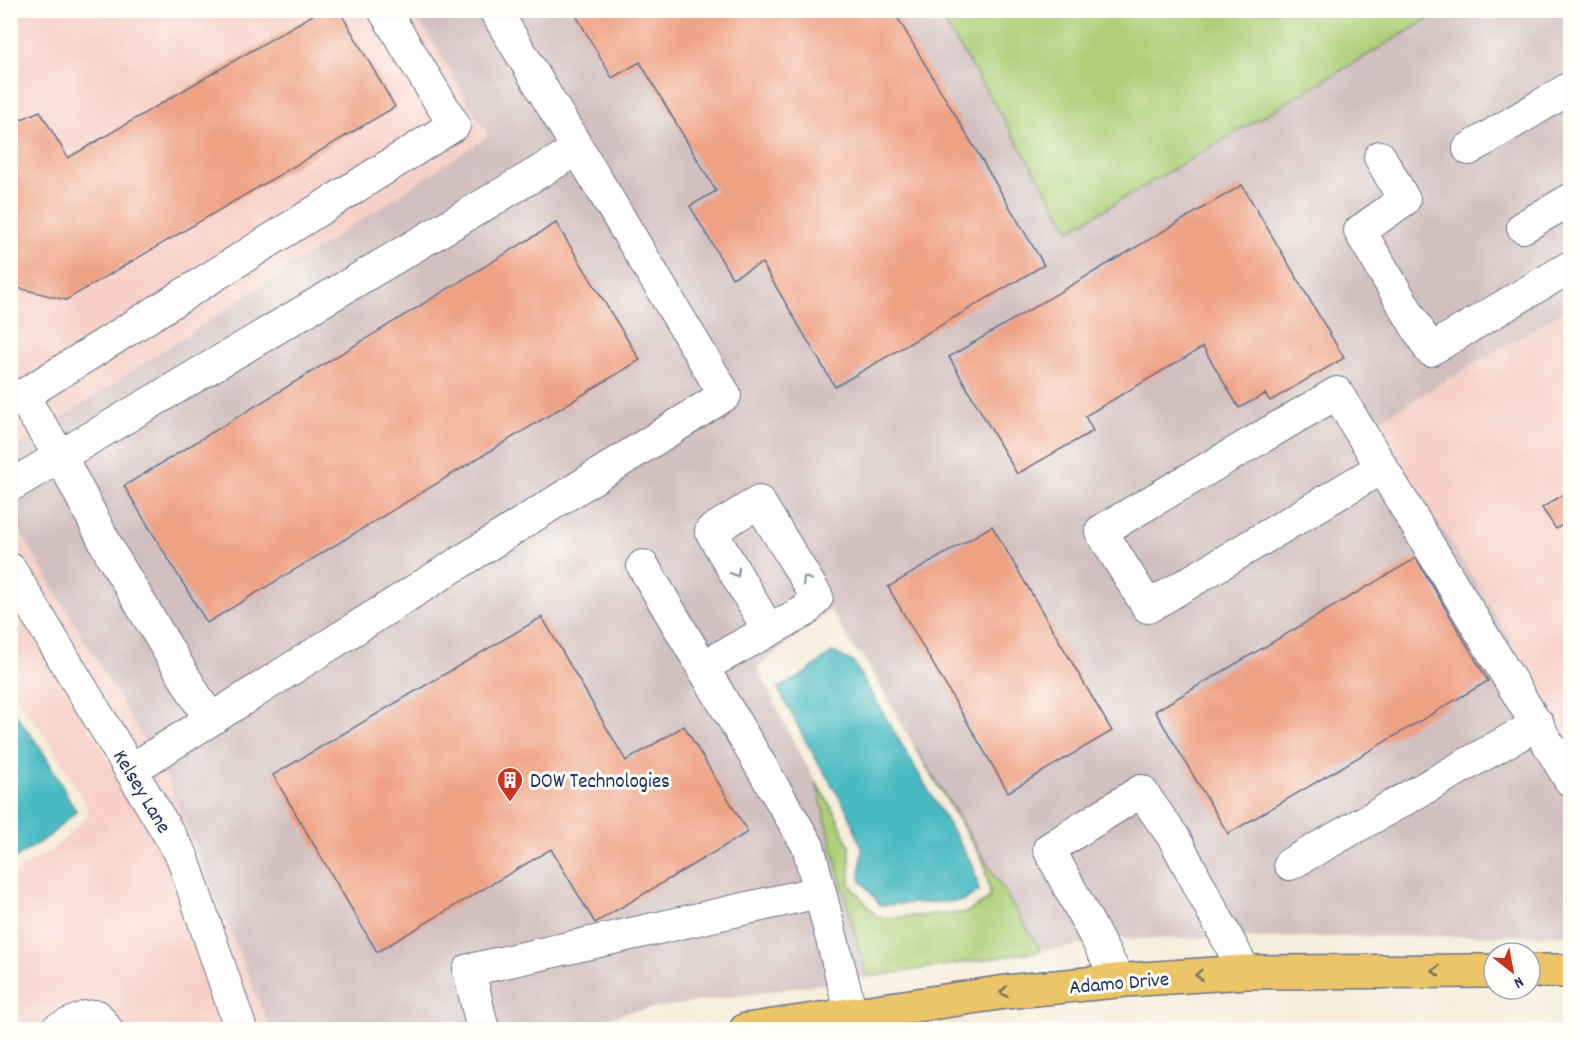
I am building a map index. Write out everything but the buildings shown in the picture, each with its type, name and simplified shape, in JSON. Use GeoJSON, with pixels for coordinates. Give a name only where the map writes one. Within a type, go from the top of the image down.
{"type":"FeatureCollection","features":[{"type":"Feature","properties":{"kind":"main road","name":"Adamo Drive"},"geometry":{"type":"LineString","coordinates":[[746,1029],[1006,992],[1119,981],[1245,972],[1482,971]]}},
{"type":"Feature","properties":{"kind":"main road"},"geometry":{"type":"LineString","coordinates":[[1542,971],[1570,971]]}},
{"type":"Feature","properties":{"kind":"street"},"geometry":{"type":"LineString","coordinates":[[210,720],[112,556],[61,457],[25,401],[15,395],[454,125],[384,10]]}},
{"type":"Feature","properties":{"kind":"street"},"geometry":{"type":"LineString","coordinates":[[131,770],[725,394],[495,10]]}},
{"type":"Feature","properties":{"kind":"street"},"geometry":{"type":"LineString","coordinates":[[1469,148],[1570,88]]}},
{"type":"Feature","properties":{"kind":"street"},"geometry":{"type":"LineString","coordinates":[[10,486],[578,149]]}},
{"type":"Feature","properties":{"kind":"street"},"geometry":{"type":"LineString","coordinates":[[1380,157],[1404,200],[1360,231],[1430,350],[1570,267]]}},
{"type":"Feature","properties":{"kind":"street"},"geometry":{"type":"LineString","coordinates":[[1522,227],[1570,200]]}},
{"type":"Feature","properties":{"kind":"street"},"geometry":{"type":"LineString","coordinates":[[1381,468],[1148,607],[1101,531],[1337,393],[1570,780]]}},
{"type":"Feature","properties":{"kind":"street"},"geometry":{"type":"LineString","coordinates":[[643,566],[808,846],[851,1013]]}},
{"type":"Feature","properties":{"kind":"street","name":"Kelsey Lane"},"geometry":{"type":"LineString","coordinates":[[10,569],[22,614],[131,770],[182,856],[241,1029]]}},
{"type":"Feature","properties":{"kind":"street"},"geometry":{"type":"LineString","coordinates":[[702,667],[769,631]]}},
{"type":"Feature","properties":{"kind":"street"},"geometry":{"type":"LineString","coordinates":[[1290,864],[1538,724]]}},
{"type":"Feature","properties":{"kind":"street"},"geometry":{"type":"LineString","coordinates":[[1119,981],[1049,849],[1141,790],[1174,838],[1245,972]]}},
{"type":"Feature","properties":{"kind":"street"},"geometry":{"type":"LineString","coordinates":[[483,1029],[469,970],[820,892]]}},
{"type":"Feature","properties":{"kind":"street"},"geometry":{"type":"LineString","coordinates":[[57,1029],[86,1017],[97,1016],[107,1029]]}},
{"type":"Feature","properties":{"kind":"shaded area"},"geometry":{"type":"Polygon","coordinates":[[[11,11],[414,11],[488,136],[11,452],[11,11]]]}},
{"type":"Feature","properties":{"kind":"shaded area"},"geometry":{"type":"Polygon","coordinates":[[[414,11],[938,11],[1070,230],[1442,11],[1570,11],[1570,307],[1375,423],[1477,585],[1570,744],[1570,935],[1125,939],[1041,951],[915,747],[863,656],[855,650],[830,610],[757,667],[796,747],[816,782],[858,948],[868,977],[628,1012],[571,1029],[270,1029],[170,785],[11,517],[10,452],[488,136],[414,11]]]}},
{"type":"Feature","properties":{"kind":"shaded area"},"geometry":{"type":"Polygon","coordinates":[[[1570,307],[1570,744],[1477,585],[1375,423],[1570,307]]]}},
{"type":"Feature","properties":{"kind":"shaded area"},"geometry":{"type":"Polygon","coordinates":[[[10,517],[170,785],[270,1029],[255,1029],[193,849],[11,543],[10,517]]]}},
{"type":"Feature","properties":{"kind":"shaded area"},"geometry":{"type":"Polygon","coordinates":[[[10,595],[169,861],[227,1029],[11,1029],[11,876],[56,847],[84,820],[88,813],[86,805],[53,746],[11,692],[10,595]]]}},
{"type":"Feature","properties":{"kind":"green space"},"geometry":{"type":"Polygon","coordinates":[[[938,11],[1442,11],[1070,230],[938,11]]]}},
{"type":"Feature","properties":{"kind":"green space"},"geometry":{"type":"Polygon","coordinates":[[[915,747],[1041,951],[868,977],[858,948],[816,782],[836,815],[850,848],[850,884],[875,915],[882,918],[965,913],[988,900],[990,893],[983,860],[915,747]]]}},
{"type":"Feature","properties":{"kind":"water"},"geometry":{"type":"Polygon","coordinates":[[[833,652],[853,662],[973,866],[979,891],[963,901],[880,905],[860,879],[862,848],[847,810],[806,742],[778,688],[800,677],[833,652]]]}},
{"type":"Feature","properties":{"kind":"water"},"geometry":{"type":"Polygon","coordinates":[[[11,708],[43,752],[76,811],[49,836],[11,861],[11,708]]]}},
{"type":"Feature","properties":{"kind":"place","name":"DOW Technologies"},"geometry":{"type":"Point","coordinates":[510,803]}}]}
